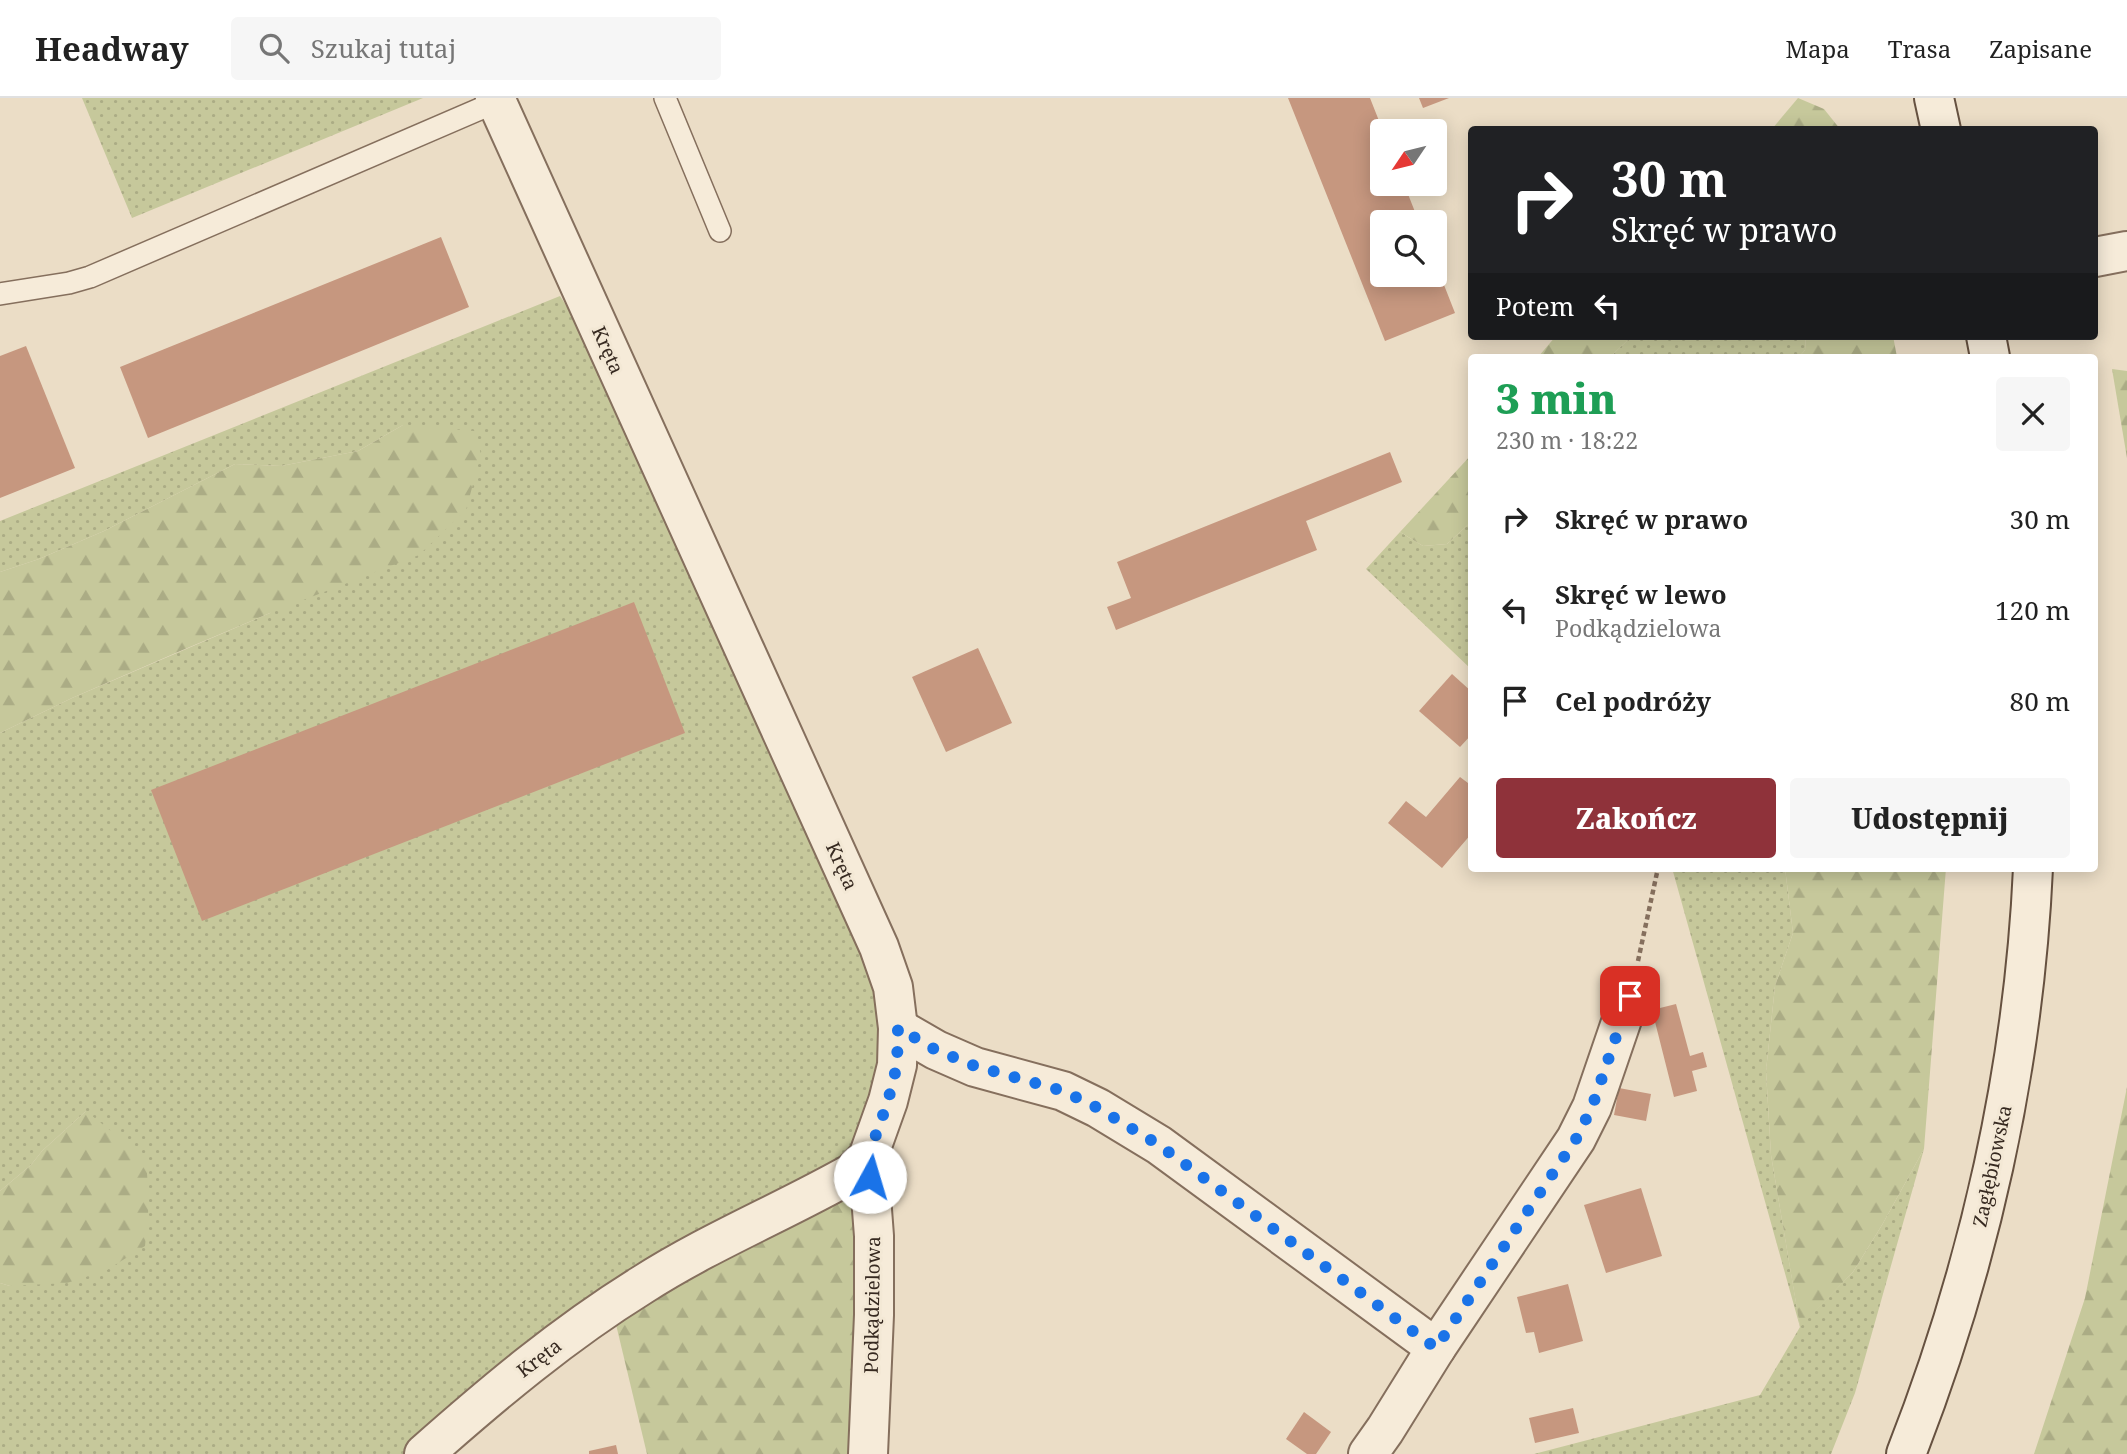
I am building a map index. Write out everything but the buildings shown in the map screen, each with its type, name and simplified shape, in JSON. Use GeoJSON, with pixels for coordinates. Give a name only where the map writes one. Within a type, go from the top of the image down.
{"type":"FeatureCollection","features":[{"type":"Feature","properties":{"kind":"street"},"geometry":{"type":"LineString","coordinates":[[1934,98],[1940,126]]}},
{"type":"Feature","properties":{"kind":"street","name":"Kręta"},"geometry":{"type":"LineString","coordinates":[[424,1454],[497,1390],[593,1317],[693,1254],[852,1173],[868,1157],[888,1101],[897,1065],[898,1028],[893,987],[878,947],[496,100]]}},
{"type":"Feature","properties":{"kind":"street"},"geometry":{"type":"LineString","coordinates":[[2098,256],[2127,251]]}},
{"type":"Feature","properties":{"kind":"street","name":"Zagłębiowska"},"geometry":{"type":"LineString","coordinates":[[1906,1454],[1950,1333],[1984,1204],[2017,1041],[2033,872]]}},
{"type":"Feature","properties":{"kind":"street"},"geometry":{"type":"LineString","coordinates":[[1367,1454],[1576,1139],[1592,1107],[1630,996]]}},
{"type":"Feature","properties":{"kind":"street"},"geometry":{"type":"LineString","coordinates":[[898,1028],[936,1050],[975,1066],[1063,1091],[1098,1108],[1159,1145],[1436,1348]]}},
{"type":"Feature","properties":{"kind":"street","name":"Podkądzielowa"},"geometry":{"type":"LineString","coordinates":[[868,1157],[874,1236],[874,1315],[868,1454]]}},
{"type":"Feature","properties":{"kind":"lane"},"geometry":{"type":"LineString","coordinates":[[665,98],[720,231]]}},
{"type":"Feature","properties":{"kind":"lane"},"geometry":{"type":"LineString","coordinates":[[0,294],[69,283],[90,276],[496,100]]}},
{"type":"Feature","properties":{"kind":"path"},"geometry":{"type":"LineString","coordinates":[[1630,996],[1657,872]]}},
{"type":"Feature","properties":{"kind":"green space"},"geometry":{"type":"Polygon","coordinates":[[[82,98],[423,98],[132,218],[82,98]]]}},
{"type":"Feature","properties":{"kind":"green space"},"geometry":{"type":"Polygon","coordinates":[[[1798,98],[1824,109],[1838,126],[1775,126],[1798,98]]]}},
{"type":"Feature","properties":{"kind":"green space"},"geometry":{"type":"Polygon","coordinates":[[[560,296],[578,323],[873,973],[883,1054],[872,1111],[847,1156],[409,1454],[0,1454],[0,1283],[10,1286],[86,1111],[0,1191],[0,733],[72,698],[270,613],[403,425],[358,451],[281,466],[235,464],[104,531],[39,559],[0,572],[0,521],[560,296]]]}},
{"type":"Feature","properties":{"kind":"green space"},"geometry":{"type":"Polygon","coordinates":[[[1553,340],[1628,340],[1613,354],[1541,354],[1553,340]]]}},
{"type":"Feature","properties":{"kind":"green space"},"geometry":{"type":"Polygon","coordinates":[[[1628,340],[1806,340],[1805,350],[1802,354],[1613,354],[1628,340]]]}},
{"type":"Feature","properties":{"kind":"green space"},"geometry":{"type":"Polygon","coordinates":[[[1806,340],[1894,340],[1896,354],[1802,354],[1805,350],[1806,340]]]}},
{"type":"Feature","properties":{"kind":"green space"},"geometry":{"type":"Polygon","coordinates":[[[2112,369],[2127,371],[2127,458],[2112,369]]]}},
{"type":"Feature","properties":{"kind":"green space"},"geometry":{"type":"Polygon","coordinates":[[[403,425],[474,431],[481,454],[466,510],[419,555],[178,652],[0,733],[0,572],[39,559],[104,531],[235,464],[281,466],[358,451],[403,425]]]}},
{"type":"Feature","properties":{"kind":"green space"},"geometry":{"type":"Polygon","coordinates":[[[1468,458],[1468,525],[1447,544],[1423,546],[1400,532],[1468,458]]]}},
{"type":"Feature","properties":{"kind":"green space"},"geometry":{"type":"Polygon","coordinates":[[[1468,525],[1468,666],[1366,569],[1400,532],[1423,546],[1447,544],[1468,525]]]}},
{"type":"Feature","properties":{"kind":"green space"},"geometry":{"type":"Polygon","coordinates":[[[1673,872],[1785,872],[1793,933],[1775,986],[1766,1071],[1771,1155],[1800,1326],[1853,1272],[1924,1149],[1855,1393],[1831,1454],[1534,1454],[1760,1395],[1800,1327],[1673,872]]]}},
{"type":"Feature","properties":{"kind":"green space"},"geometry":{"type":"Polygon","coordinates":[[[1785,872],[1946,872],[1924,1149],[1853,1272],[1800,1327],[1771,1155],[1766,1071],[1775,986],[1793,933],[1785,872]]]}},
{"type":"Feature","properties":{"kind":"green space"},"geometry":{"type":"Polygon","coordinates":[[[2127,1087],[2127,1454],[2034,1454],[2085,1298],[2127,1087]]]}},
{"type":"Feature","properties":{"kind":"green space"},"geometry":{"type":"Polygon","coordinates":[[[86,1111],[146,1159],[149,1202],[145,1246],[107,1270],[67,1283],[10,1286],[0,1283],[0,1191],[86,1111]]]}},
{"type":"Feature","properties":{"kind":"green space"},"geometry":{"type":"Polygon","coordinates":[[[850,1185],[874,1315],[869,1454],[647,1454],[613,1312],[850,1185]]]}},
{"type":"Feature","properties":{"kind":"route"},"geometry":{"type":"LineString","coordinates":[[870,1177],[868,1157],[888,1101],[897,1065],[898,1028],[936,1050],[975,1066],[1063,1091],[1098,1108],[1159,1145],[1436,1348],[1576,1139],[1592,1107],[1630,996]]}}]}
